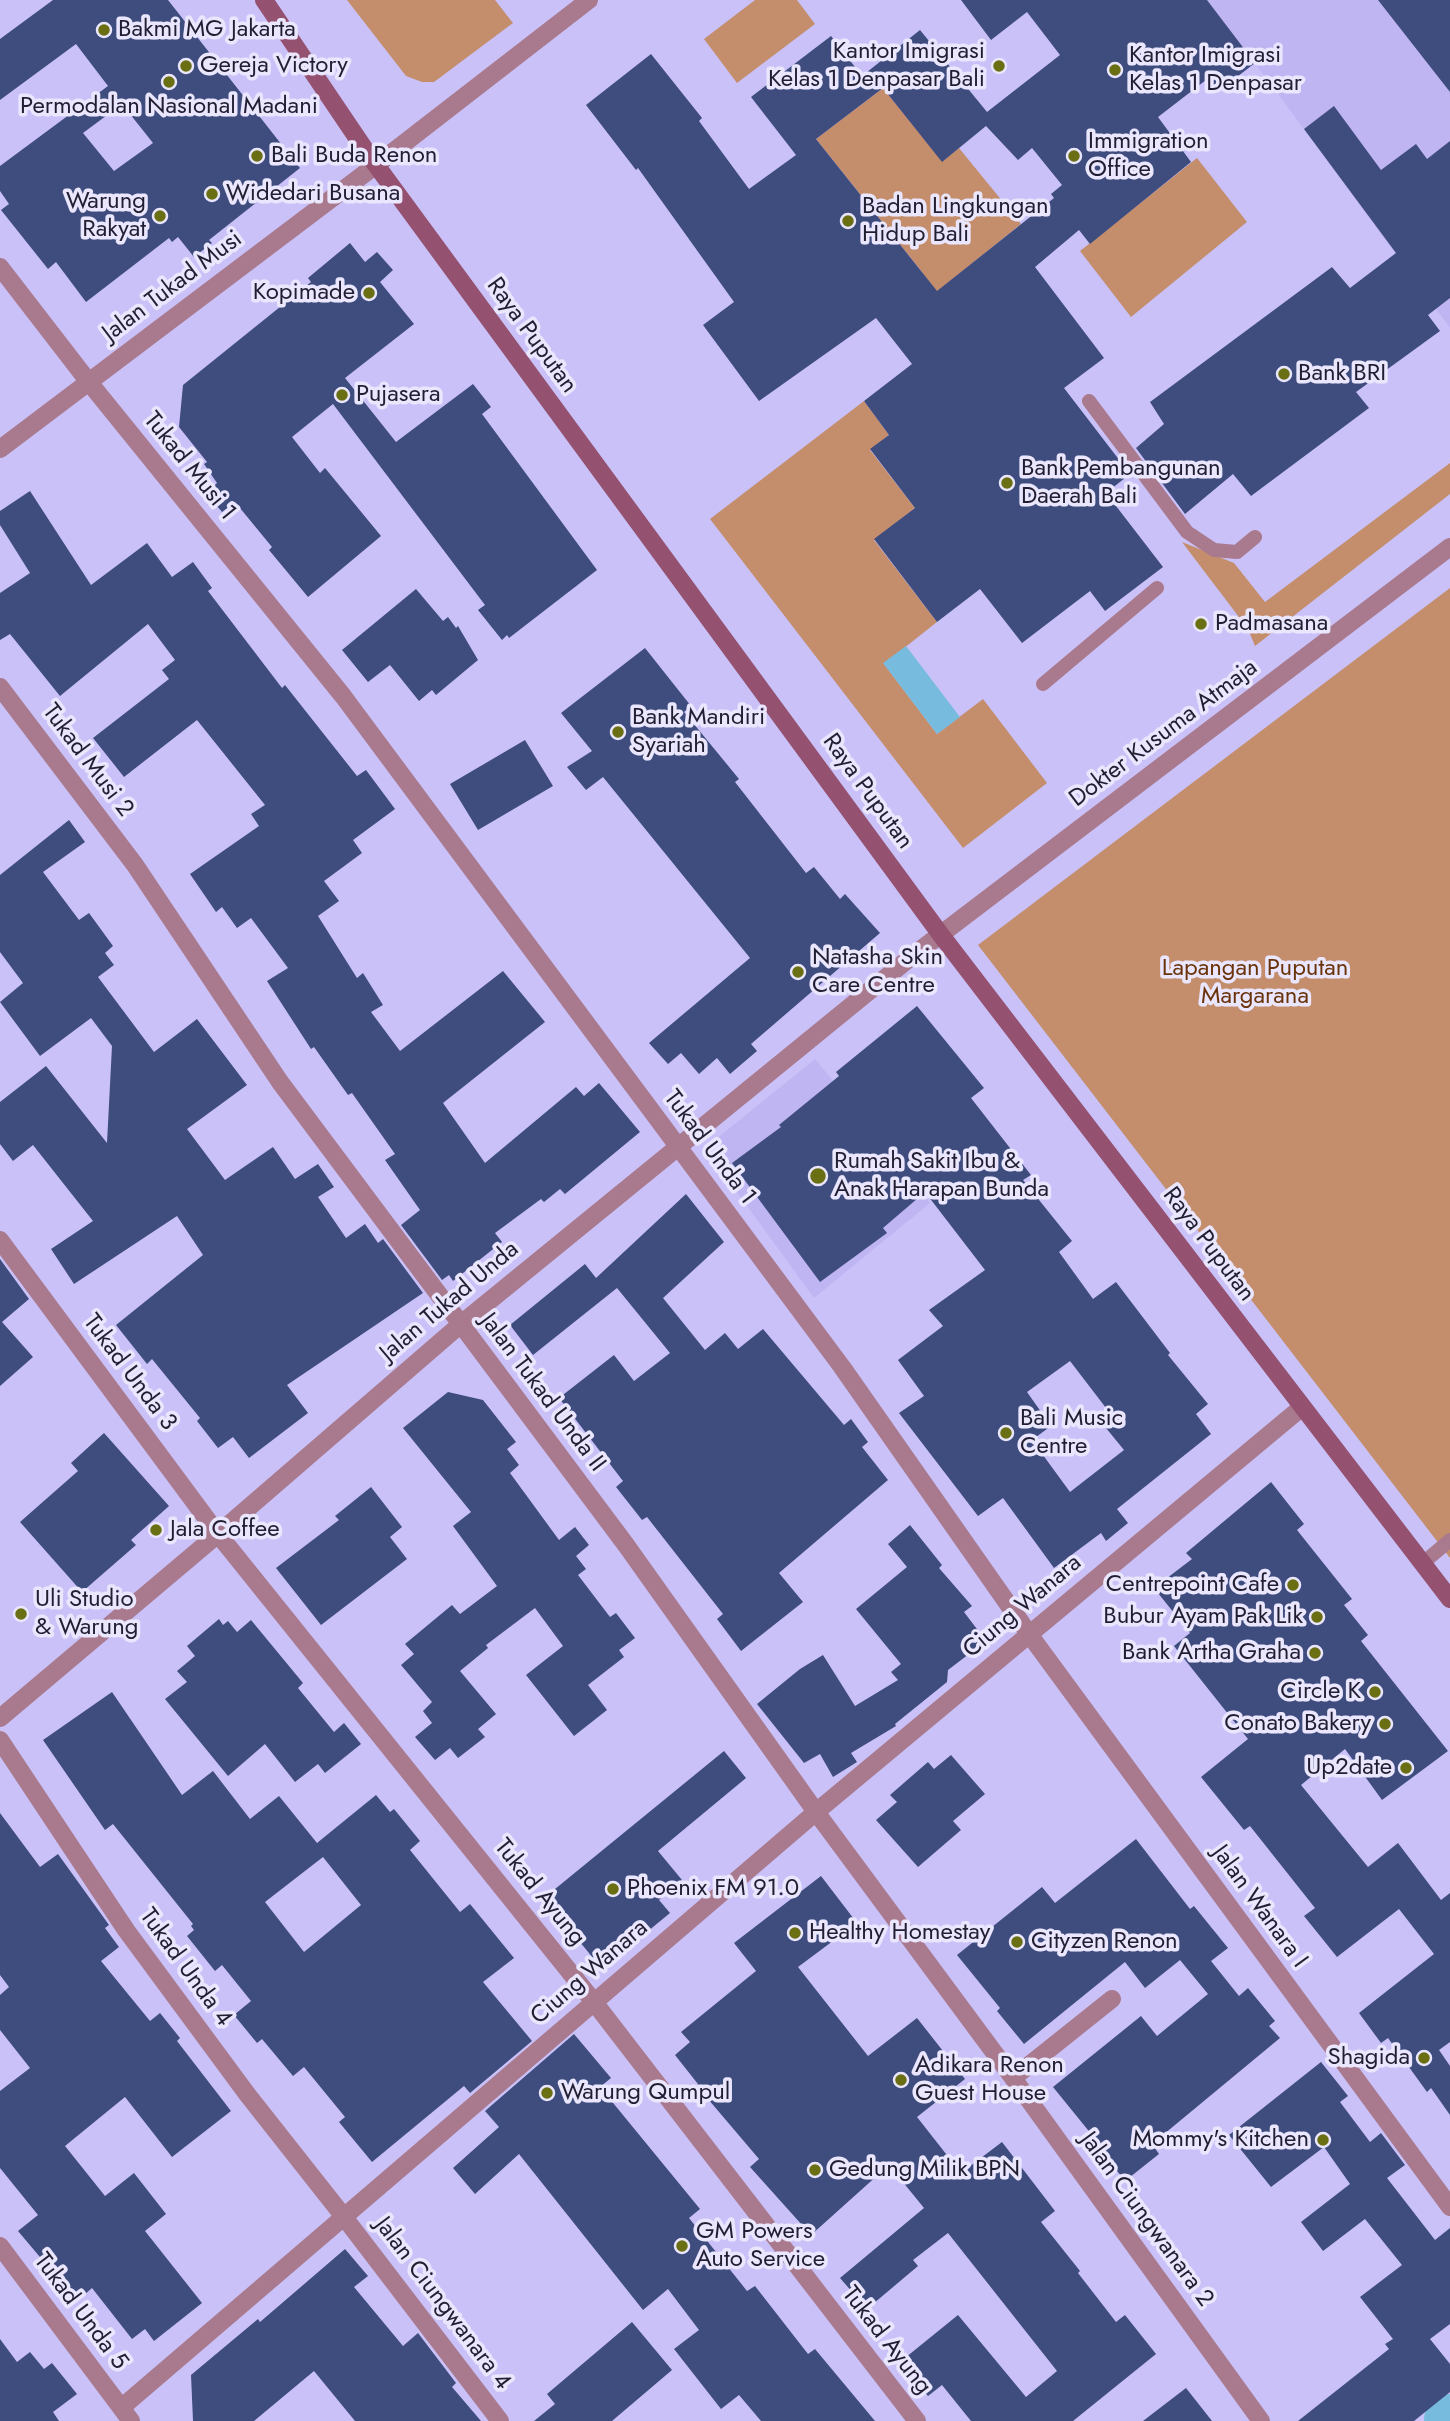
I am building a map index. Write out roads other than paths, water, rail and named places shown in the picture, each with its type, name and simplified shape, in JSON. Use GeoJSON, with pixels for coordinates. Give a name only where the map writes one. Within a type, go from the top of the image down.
{"type":"FeatureCollection","features":[{"type":"Feature","properties":{"kind":"main road","name":"Raya Puputan"},"geometry":{"type":"LineString","coordinates":[[264,0],[376,165],[941,935],[1450,1599]]}},
{"type":"Feature","properties":{"kind":"street","name":"Jalan Tukad Musi"},"geometry":{"type":"LineString","coordinates":[[0,449],[589,0]]}},
{"type":"Feature","properties":{"kind":"street","name":"Tukad Musi 1"},"geometry":{"type":"LineString","coordinates":[[0,267],[88,381],[343,696]]}},
{"type":"Feature","properties":{"kind":"street","name":"Dokter Kusuma Atmaja"},"geometry":{"type":"LineString","coordinates":[[941,935],[1450,547]]}},
{"type":"Feature","properties":{"kind":"street","name":"Tukad Musi 2"},"geometry":{"type":"LineString","coordinates":[[0,687],[135,865]]}},
{"type":"Feature","properties":{"kind":"street","name":"Tukad Unda 1"},"geometry":{"type":"LineString","coordinates":[[343,696],[842,1367],[1029,1634]]}},
{"type":"Feature","properties":{"kind":"street","name":"Jalan Tukad Unda II"},"geometry":{"type":"LineString","coordinates":[[135,865],[280,1082],[626,1545],[816,1812]]}},
{"type":"Feature","properties":{"kind":"street","name":"Jalan Tukad Unda"},"geometry":{"type":"LineString","coordinates":[[0,1718],[461,1324],[941,935]]}},
{"type":"Feature","properties":{"kind":"street","name":"Tukad Unda 3"},"geometry":{"type":"LineString","coordinates":[[0,1240],[218,1534]]}},
{"type":"Feature","properties":{"kind":"street","name":"Ciung Wanara"},"geometry":{"type":"LineString","coordinates":[[126,2414],[344,2217],[594,2002],[816,1812],[1301,1408]]}},
{"type":"Feature","properties":{"kind":"street","name":"Tukad Ayung"},"geometry":{"type":"LineString","coordinates":[[218,1534],[594,2002],[917,2421]]}},
{"type":"Feature","properties":{"kind":"street","name":"Jalan Wanara I"},"geometry":{"type":"LineString","coordinates":[[1029,1634],[1450,2207]]}},
{"type":"Feature","properties":{"kind":"street","name":"Tukad Unda 4"},"geometry":{"type":"LineString","coordinates":[[0,1740],[126,1930],[247,2094],[344,2217]]}},
{"type":"Feature","properties":{"kind":"street","name":"Jalan Ciungwanara 2"},"geometry":{"type":"LineString","coordinates":[[816,1812],[1013,2078],[1261,2421]]}},
{"type":"Feature","properties":{"kind":"street"},"geometry":{"type":"LineString","coordinates":[[1013,2078],[1112,1999]]}},
{"type":"Feature","properties":{"kind":"street","name":"Jalan Ciungwanara 4"},"geometry":{"type":"LineString","coordinates":[[344,2217],[500,2421]]}},
{"type":"Feature","properties":{"kind":"street","name":"Tukad Unda 5"},"geometry":{"type":"LineString","coordinates":[[0,2246],[126,2414]]}},
{"type":"Feature","properties":{"kind":"lane"},"geometry":{"type":"LineString","coordinates":[[1089,401],[1187,532],[1214,550],[1237,552],[1255,537]]}},
{"type":"Feature","properties":{"kind":"lane"},"geometry":{"type":"LineString","coordinates":[[1042,684],[1157,589]]}},
{"type":"Feature","properties":{"kind":"lane"},"geometry":{"type":"LineString","coordinates":[[1423,1563],[1450,1540]]}},
{"type":"Feature","properties":{"kind":"water"},"geometry":{"type":"Polygon","coordinates":[[[906,646],[960,717],[937,734],[883,663],[906,646]]]}},
{"type":"Feature","properties":{"kind":"place","name":"Bakmi MG Jakarta"},"geometry":{"type":"Point","coordinates":[104,30]}},
{"type":"Feature","properties":{"kind":"place","name":"Gereja Victory"},"geometry":{"type":"Point","coordinates":[186,66]}},
{"type":"Feature","properties":{"kind":"place","name":"Kantor Imigrasi Kelas 1 Denpasar Bali"},"geometry":{"type":"Point","coordinates":[999,66]}},
{"type":"Feature","properties":{"kind":"place","name":"Kantor Imigrasi Kelas 1 Denpasar"},"geometry":{"type":"Point","coordinates":[1115,70]}},
{"type":"Feature","properties":{"kind":"place","name":"Permodalan Nasional Madani"},"geometry":{"type":"Point","coordinates":[169,82]}},
{"type":"Feature","properties":{"kind":"place","name":"Bali Buda Renon"},"geometry":{"type":"Point","coordinates":[257,156]}},
{"type":"Feature","properties":{"kind":"place","name":"Immigration Office"},"geometry":{"type":"Point","coordinates":[1074,156]}},
{"type":"Feature","properties":{"kind":"place","name":"Widedari Busana"},"geometry":{"type":"Point","coordinates":[212,194]}},
{"type":"Feature","properties":{"kind":"place","name":"Warung Rakyat"},"geometry":{"type":"Point","coordinates":[160,216]}},
{"type":"Feature","properties":{"kind":"place","name":"Badan Lingkungan Hidup Bali"},"geometry":{"type":"Point","coordinates":[848,221]}},
{"type":"Feature","properties":{"kind":"place","name":"Kopimade"},"geometry":{"type":"Point","coordinates":[369,293]}},
{"type":"Feature","properties":{"kind":"place","name":"Bank BRI"},"geometry":{"type":"Point","coordinates":[1284,374]}},
{"type":"Feature","properties":{"kind":"place","name":"Pujasera"},"geometry":{"type":"Point","coordinates":[342,395]}},
{"type":"Feature","properties":{"kind":"place","name":"Bank Pembangunan Daerah Bali"},"geometry":{"type":"Point","coordinates":[1007,483]}},
{"type":"Feature","properties":{"kind":"place","name":"Padmasana"},"geometry":{"type":"Point","coordinates":[1201,624]}},
{"type":"Feature","properties":{"kind":"place","name":"Bank Mandiri Syariah"},"geometry":{"type":"Point","coordinates":[618,732]}},
{"type":"Feature","properties":{"kind":"place","name":"Natasha Skin Care Centre"},"geometry":{"type":"Point","coordinates":[798,972]}},
{"type":"Feature","properties":{"kind":"place","name":"Rumah Sakit Ibu & Anak Harapan Bunda"},"geometry":{"type":"Point","coordinates":[818,1176]}},
{"type":"Feature","properties":{"kind":"place","name":"Bali Music Centre"},"geometry":{"type":"Point","coordinates":[1006,1433]}},
{"type":"Feature","properties":{"kind":"place","name":"Jala Coffee"},"geometry":{"type":"Point","coordinates":[156,1530]}},
{"type":"Feature","properties":{"kind":"place","name":"Centrepoint Cafe"},"geometry":{"type":"Point","coordinates":[1293,1585]}},
{"type":"Feature","properties":{"kind":"place","name":"Uli Studio & Warung"},"geometry":{"type":"Point","coordinates":[21,1614]}},
{"type":"Feature","properties":{"kind":"place","name":"Bubur Ayam Pak Lik"},"geometry":{"type":"Point","coordinates":[1317,1617]}},
{"type":"Feature","properties":{"kind":"place","name":"Bank Artha Graha"},"geometry":{"type":"Point","coordinates":[1315,1653]}},
{"type":"Feature","properties":{"kind":"place","name":"Circle K"},"geometry":{"type":"Point","coordinates":[1375,1692]}},
{"type":"Feature","properties":{"kind":"place","name":"Conato Bakery"},"geometry":{"type":"Point","coordinates":[1385,1724]}},
{"type":"Feature","properties":{"kind":"place","name":"Up2date"},"geometry":{"type":"Point","coordinates":[1406,1768]}},
{"type":"Feature","properties":{"kind":"place","name":"Phoenix FM 91.0"},"geometry":{"type":"Point","coordinates":[613,1889]}},
{"type":"Feature","properties":{"kind":"place","name":"Healthy Homestay"},"geometry":{"type":"Point","coordinates":[795,1933]}},
{"type":"Feature","properties":{"kind":"place","name":"Cityzen Renon"},"geometry":{"type":"Point","coordinates":[1017,1942]}},
{"type":"Feature","properties":{"kind":"place","name":"Shagida"},"geometry":{"type":"Point","coordinates":[1424,2058]}},
{"type":"Feature","properties":{"kind":"place","name":"Adikara Renon Guest House"},"geometry":{"type":"Point","coordinates":[901,2080]}},
{"type":"Feature","properties":{"kind":"place","name":"Warung Qumpul"},"geometry":{"type":"Point","coordinates":[547,2093]}},
{"type":"Feature","properties":{"kind":"place","name":"Mommy's Kitchen"},"geometry":{"type":"Point","coordinates":[1323,2140]}},
{"type":"Feature","properties":{"kind":"place","name":"Gedung Milik BPN"},"geometry":{"type":"Point","coordinates":[815,2170]}},
{"type":"Feature","properties":{"kind":"place","name":"GM Powers Auto Service"},"geometry":{"type":"Point","coordinates":[682,2246]}},
{"type":"Feature","properties":{"kind":"park label","name":"Lapangan Puputan Margarana"},"geometry":{"type":"Point","coordinates":[1255,983]}}]}
